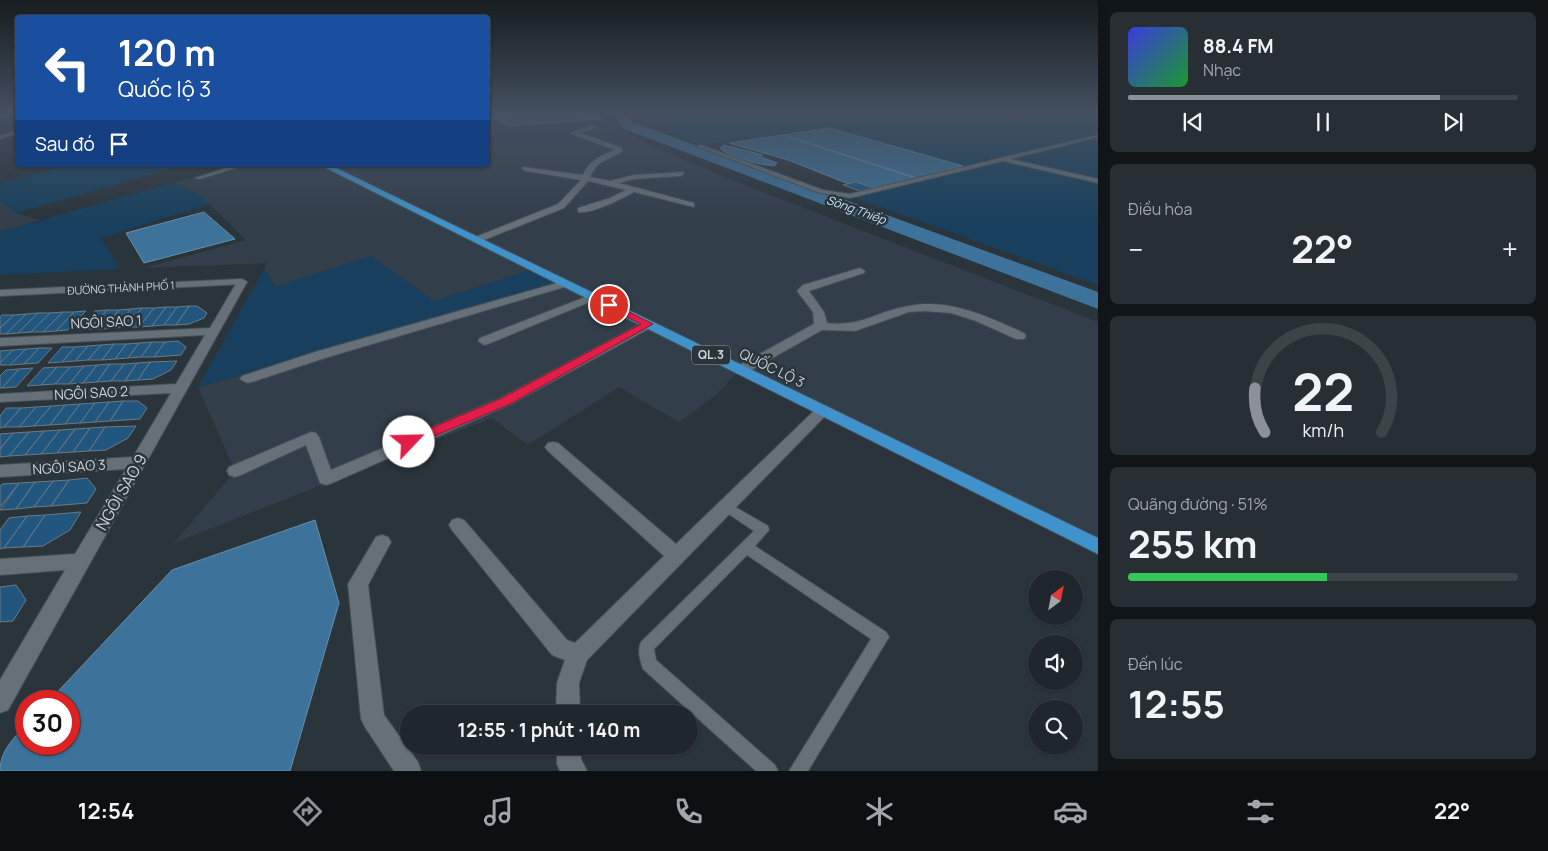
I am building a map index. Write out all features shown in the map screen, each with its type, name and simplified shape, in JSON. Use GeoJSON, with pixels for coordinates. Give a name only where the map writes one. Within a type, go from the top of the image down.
{"type":"FeatureCollection","features":[{"type":"Feature","properties":{"kind":"highway","name":"QUỐC LỘ 3"},"geometry":{"type":"LineString","coordinates":[[328,167],[1098,546]]}},
{"type":"Feature","properties":{"kind":"street"},"geometry":{"type":"LineString","coordinates":[[476,240],[561,206],[586,178],[591,167],[599,159],[619,151],[618,149]]}},
{"type":"Feature","properties":{"kind":"street"},"geometry":{"type":"LineString","coordinates":[[526,169],[611,183],[691,205]]}},
{"type":"Feature","properties":{"kind":"street"},"geometry":{"type":"LineString","coordinates":[[611,183],[634,177],[680,174]]}},
{"type":"Feature","properties":{"kind":"street"},"geometry":{"type":"LineString","coordinates":[[581,210],[613,200],[633,189]]}},
{"type":"Feature","properties":{"kind":"street"},"geometry":{"type":"LineString","coordinates":[[820,326],[822,321],[821,314],[803,291],[808,287],[860,271]]}},
{"type":"Feature","properties":{"kind":"street","name":"ĐƯỜNG THÀNH PHỐ 1"},"geometry":{"type":"LineString","coordinates":[[0,293],[242,282]]}},
{"type":"Feature","properties":{"kind":"street","name":"NGÔI SAO 9"},"geometry":{"type":"LineString","coordinates":[[0,702],[242,282]]}},
{"type":"Feature","properties":{"kind":"street"},"geometry":{"type":"LineString","coordinates":[[247,380],[320,355],[564,284]]}},
{"type":"Feature","properties":{"kind":"street"},"geometry":{"type":"LineString","coordinates":[[484,341],[593,297]]}},
{"type":"Feature","properties":{"kind":"street"},"geometry":{"type":"LineString","coordinates":[[741,370],[820,326],[855,327],[895,312],[912,308],[930,308],[974,315],[1020,336]]}},
{"type":"Feature","properties":{"kind":"street"},"geometry":{"type":"LineString","coordinates":[[235,471],[311,437],[326,479],[506,401],[648,324]]}},
{"type":"Feature","properties":{"kind":"street","name":"NGÔI SAO 1"},"geometry":{"type":"LineString","coordinates":[[0,342],[214,331]]}},
{"type":"Feature","properties":{"kind":"street","name":"NGÔI SAO 2"},"geometry":{"type":"LineString","coordinates":[[0,398],[182,388]]}},
{"type":"Feature","properties":{"kind":"street"},"geometry":{"type":"LineString","coordinates":[[568,705],[568,683],[578,654],[822,410]]}},
{"type":"Feature","properties":{"kind":"street"},"geometry":{"type":"LineString","coordinates":[[553,447],[676,555]]}},
{"type":"Feature","properties":{"kind":"street","name":"NGÔI SAO 3"},"geometry":{"type":"LineString","coordinates":[[0,471],[138,462]]}},
{"type":"Feature","properties":{"kind":"street"},"geometry":{"type":"LineString","coordinates":[[458,526],[560,648],[578,654]]}},
{"type":"Feature","properties":{"kind":"street"},"geometry":{"type":"LineString","coordinates":[[382,542],[358,584],[373,719],[409,771]]}},
{"type":"Feature","properties":{"kind":"street"},"geometry":{"type":"LineString","coordinates":[[0,567],[82,560]]}},
{"type":"Feature","properties":{"kind":"lane"},"geometry":{"type":"LineString","coordinates":[[707,149],[822,192],[850,196],[1040,149]]}},
{"type":"Feature","properties":{"kind":"lane"},"geometry":{"type":"LineString","coordinates":[[999,158],[1098,181]]}},
{"type":"Feature","properties":{"kind":"lane"},"geometry":{"type":"LineString","coordinates":[[198,178],[235,167]]}},
{"type":"Feature","properties":{"kind":"lane"},"geometry":{"type":"LineString","coordinates":[[725,506],[763,530],[646,647],[649,664],[769,771]]}},
{"type":"Feature","properties":{"kind":"lane"},"geometry":{"type":"LineString","coordinates":[[746,548],[881,637],[798,771]]}},
{"type":"Feature","properties":{"kind":"shaded area"},"geometry":{"type":"Polygon","coordinates":[[[490,149],[658,149],[752,188],[1098,322],[1098,546],[740,370],[716,395],[679,422],[619,387],[528,445],[492,418],[174,543],[235,471],[198,387],[563,284],[534,269],[434,301],[371,256],[275,287],[264,269],[267,263],[144,268],[246,240],[201,195],[172,183],[232,167],[490,167],[490,149]]]}},
{"type":"Feature","properties":{"kind":"shaded area"},"geometry":{"type":"Polygon","coordinates":[[[721,149],[740,149],[763,155],[761,157],[777,163],[774,166],[753,162],[721,149]]]}},
{"type":"Feature","properties":{"kind":"shaded area"},"geometry":{"type":"Polygon","coordinates":[[[750,149],[825,149],[915,178],[864,190],[788,160],[750,149]]]}},
{"type":"Feature","properties":{"kind":"shaded area"},"geometry":{"type":"Polygon","coordinates":[[[827,149],[903,149],[963,166],[917,178],[827,149]]]}},
{"type":"Feature","properties":{"kind":"shaded area"},"geometry":{"type":"Polygon","coordinates":[[[906,149],[1098,149],[1098,285],[850,196],[965,166],[906,149]]]}},
{"type":"Feature","properties":{"kind":"shaded area"},"geometry":{"type":"Polygon","coordinates":[[[62,167],[177,167],[16,213],[0,201],[0,183],[62,167]]]}},
{"type":"Feature","properties":{"kind":"shaded area"},"geometry":{"type":"Polygon","coordinates":[[[172,183],[201,195],[210,204],[101,238],[120,269],[0,275],[0,232],[172,183]]]}},
{"type":"Feature","properties":{"kind":"shaded area"},"geometry":{"type":"Polygon","coordinates":[[[0,201],[16,213],[40,220],[0,232],[0,201]]]}},
{"type":"Feature","properties":{"kind":"shaded area"},"geometry":{"type":"Polygon","coordinates":[[[204,212],[235,239],[144,263],[126,233],[204,212]]]}},
{"type":"Feature","properties":{"kind":"shaded area"},"geometry":{"type":"Polygon","coordinates":[[[371,256],[434,301],[534,269],[564,284],[198,387],[264,269],[275,287],[371,256]]]}},
{"type":"Feature","properties":{"kind":"shaded area"},"geometry":{"type":"Polygon","coordinates":[[[315,520],[339,603],[290,771],[0,771],[2,757],[15,737],[15,755],[80,755],[80,690],[59,690],[172,570],[315,520]]]}},
{"type":"Feature","properties":{"kind":"building"},"geometry":{"type":"Polygon","coordinates":[[[856,182],[873,188],[860,191],[843,185],[856,182]]]}},
{"type":"Feature","properties":{"kind":"building"},"geometry":{"type":"Polygon","coordinates":[[[189,306],[197,306],[207,313],[204,318],[189,324],[176,325],[189,306]]]}},
{"type":"Feature","properties":{"kind":"building"},"geometry":{"type":"Polygon","coordinates":[[[189,306],[176,325],[164,325],[177,307],[189,306]]]}},
{"type":"Feature","properties":{"kind":"building"},"geometry":{"type":"Polygon","coordinates":[[[166,307],[177,307],[164,325],[152,326],[166,307]]]}},
{"type":"Feature","properties":{"kind":"building"},"geometry":{"type":"Polygon","coordinates":[[[166,307],[152,326],[139,327],[154,308],[166,307]]]}},
{"type":"Feature","properties":{"kind":"building"},"geometry":{"type":"Polygon","coordinates":[[[142,308],[154,308],[139,327],[127,327],[142,308]]]}},
{"type":"Feature","properties":{"kind":"building"},"geometry":{"type":"Polygon","coordinates":[[[142,308],[127,327],[115,328],[131,309],[142,308]]]}},
{"type":"Feature","properties":{"kind":"building"},"geometry":{"type":"Polygon","coordinates":[[[131,309],[115,328],[103,329],[119,310],[131,309]]]}},
{"type":"Feature","properties":{"kind":"building"},"geometry":{"type":"Polygon","coordinates":[[[107,310],[90,329],[78,330],[95,311],[107,310]]]}},
{"type":"Feature","properties":{"kind":"building"},"geometry":{"type":"Polygon","coordinates":[[[107,310],[119,310],[103,329],[90,329],[107,310]]]}},
{"type":"Feature","properties":{"kind":"building"},"geometry":{"type":"Polygon","coordinates":[[[86,311],[68,330],[56,331],[74,312],[86,311]]]}},
{"type":"Feature","properties":{"kind":"building"},"geometry":{"type":"Polygon","coordinates":[[[63,312],[43,332],[31,332],[50,313],[63,312]]]}},
{"type":"Feature","properties":{"kind":"building"},"geometry":{"type":"Polygon","coordinates":[[[63,312],[74,312],[56,331],[43,332],[63,312]]]}},
{"type":"Feature","properties":{"kind":"building"},"geometry":{"type":"Polygon","coordinates":[[[38,313],[18,333],[6,334],[26,314],[38,313]]]}},
{"type":"Feature","properties":{"kind":"building"},"geometry":{"type":"Polygon","coordinates":[[[38,313],[50,313],[31,332],[18,333],[38,313]]]}},
{"type":"Feature","properties":{"kind":"building"},"geometry":{"type":"Polygon","coordinates":[[[26,314],[6,334],[0,334],[0,328],[14,315],[26,314]]]}},
{"type":"Feature","properties":{"kind":"building"},"geometry":{"type":"Polygon","coordinates":[[[2,315],[14,315],[0,328],[0,317],[2,315]]]}},
{"type":"Feature","properties":{"kind":"building"},"geometry":{"type":"Polygon","coordinates":[[[178,341],[186,347],[181,355],[154,357],[165,342],[178,341]]]}},
{"type":"Feature","properties":{"kind":"building"},"geometry":{"type":"Polygon","coordinates":[[[152,342],[165,342],[154,357],[141,357],[152,342]]]}},
{"type":"Feature","properties":{"kind":"building"},"geometry":{"type":"Polygon","coordinates":[[[152,342],[141,357],[128,358],[139,343],[152,342]]]}},
{"type":"Feature","properties":{"kind":"building"},"geometry":{"type":"Polygon","coordinates":[[[139,343],[128,358],[115,359],[126,344],[139,343]]]}},
{"type":"Feature","properties":{"kind":"building"},"geometry":{"type":"Polygon","coordinates":[[[114,344],[126,344],[115,359],[102,360],[114,344]]]}},
{"type":"Feature","properties":{"kind":"building"},"geometry":{"type":"Polygon","coordinates":[[[114,344],[102,360],[88,360],[101,345],[114,344]]]}},
{"type":"Feature","properties":{"kind":"building"},"geometry":{"type":"Polygon","coordinates":[[[101,345],[88,360],[75,361],[88,346],[101,345]]]}},
{"type":"Feature","properties":{"kind":"building"},"geometry":{"type":"Polygon","coordinates":[[[88,346],[75,361],[62,362],[75,347],[88,346]]]}},
{"type":"Feature","properties":{"kind":"building"},"geometry":{"type":"Polygon","coordinates":[[[62,347],[75,347],[62,362],[48,363],[62,347]]]}},
{"type":"Feature","properties":{"kind":"building"},"geometry":{"type":"Polygon","coordinates":[[[39,348],[52,348],[38,363],[24,364],[39,348]]]}},
{"type":"Feature","properties":{"kind":"building"},"geometry":{"type":"Polygon","coordinates":[[[39,348],[24,364],[10,365],[26,349],[39,348]]]}},
{"type":"Feature","properties":{"kind":"building"},"geometry":{"type":"Polygon","coordinates":[[[26,349],[10,365],[0,365],[13,350],[26,349]]]}},
{"type":"Feature","properties":{"kind":"building"},"geometry":{"type":"Polygon","coordinates":[[[13,350],[0,363],[0,351],[13,350]]]}},
{"type":"Feature","properties":{"kind":"building"},"geometry":{"type":"Polygon","coordinates":[[[177,361],[171,370],[153,379],[138,380],[150,362],[177,361]]]}},
{"type":"Feature","properties":{"kind":"building"},"geometry":{"type":"Polygon","coordinates":[[[150,362],[138,380],[125,381],[137,363],[150,362]]]}},
{"type":"Feature","properties":{"kind":"building"},"geometry":{"type":"Polygon","coordinates":[[[137,363],[125,381],[111,381],[124,364],[137,363]]]}},
{"type":"Feature","properties":{"kind":"building"},"geometry":{"type":"Polygon","coordinates":[[[110,364],[97,382],[83,383],[97,365],[110,364]]]}},
{"type":"Feature","properties":{"kind":"building"},"geometry":{"type":"Polygon","coordinates":[[[110,364],[124,364],[111,381],[97,382],[110,364]]]}},
{"type":"Feature","properties":{"kind":"building"},"geometry":{"type":"Polygon","coordinates":[[[97,365],[83,383],[69,384],[84,366],[97,365]]]}},
{"type":"Feature","properties":{"kind":"building"},"geometry":{"type":"Polygon","coordinates":[[[84,366],[69,384],[55,384],[70,367],[84,366]]]}},
{"type":"Feature","properties":{"kind":"building"},"geometry":{"type":"Polygon","coordinates":[[[57,367],[41,385],[27,386],[43,368],[57,367]]]}},
{"type":"Feature","properties":{"kind":"building"},"geometry":{"type":"Polygon","coordinates":[[[57,367],[70,367],[55,384],[41,385],[57,367]]]}},
{"type":"Feature","properties":{"kind":"building"},"geometry":{"type":"Polygon","coordinates":[[[33,368],[16,387],[2,388],[19,369],[33,368]]]}},
{"type":"Feature","properties":{"kind":"building"},"geometry":{"type":"Polygon","coordinates":[[[19,369],[0,388],[0,376],[6,370],[19,369]]]}},
{"type":"Feature","properties":{"kind":"building"},"geometry":{"type":"Polygon","coordinates":[[[123,401],[138,401],[147,408],[140,419],[110,421],[123,401]]]}},
{"type":"Feature","properties":{"kind":"building"},"geometry":{"type":"Polygon","coordinates":[[[123,401],[110,421],[95,422],[109,402],[123,401]]]}},
{"type":"Feature","properties":{"kind":"building"},"geometry":{"type":"Polygon","coordinates":[[[109,402],[95,422],[80,423],[95,403],[109,402]]]}},
{"type":"Feature","properties":{"kind":"building"},"geometry":{"type":"Polygon","coordinates":[[[95,403],[80,423],[65,424],[80,404],[95,403]]]}},
{"type":"Feature","properties":{"kind":"building"},"geometry":{"type":"Polygon","coordinates":[[[80,404],[65,424],[50,425],[65,405],[80,404]]]}},
{"type":"Feature","properties":{"kind":"building"},"geometry":{"type":"Polygon","coordinates":[[[65,405],[50,425],[34,426],[51,406],[65,405]]]}},
{"type":"Feature","properties":{"kind":"building"},"geometry":{"type":"Polygon","coordinates":[[[51,406],[34,426],[19,427],[36,407],[51,406]]]}},
{"type":"Feature","properties":{"kind":"building"},"geometry":{"type":"Polygon","coordinates":[[[36,407],[19,427],[4,427],[21,408],[36,407]]]}},
{"type":"Feature","properties":{"kind":"building"},"geometry":{"type":"Polygon","coordinates":[[[6,408],[21,408],[4,427],[0,428],[0,416],[6,408]]]}},
{"type":"Feature","properties":{"kind":"building"},"geometry":{"type":"Polygon","coordinates":[[[136,426],[128,438],[106,450],[89,451],[105,427],[136,426]]]}},
{"type":"Feature","properties":{"kind":"building"},"geometry":{"type":"Polygon","coordinates":[[[105,427],[89,451],[73,452],[90,428],[105,427]]]}},
{"type":"Feature","properties":{"kind":"building"},"geometry":{"type":"Polygon","coordinates":[[[90,428],[73,452],[57,453],[75,429],[90,428]]]}},
{"type":"Feature","properties":{"kind":"building"},"geometry":{"type":"Polygon","coordinates":[[[75,429],[57,453],[41,454],[60,430],[75,429]]]}},
{"type":"Feature","properties":{"kind":"building"},"geometry":{"type":"Polygon","coordinates":[[[60,430],[41,454],[25,455],[44,431],[60,430]]]}},
{"type":"Feature","properties":{"kind":"building"},"geometry":{"type":"Polygon","coordinates":[[[44,431],[25,455],[9,456],[29,432],[44,431]]]}},
{"type":"Feature","properties":{"kind":"building"},"geometry":{"type":"Polygon","coordinates":[[[29,432],[9,456],[0,457],[0,449],[13,433],[29,432]]]}},
{"type":"Feature","properties":{"kind":"building"},"geometry":{"type":"Polygon","coordinates":[[[13,433],[0,449],[0,434],[13,433]]]}},
{"type":"Feature","properties":{"kind":"building"},"geometry":{"type":"Polygon","coordinates":[[[87,478],[96,489],[87,503],[51,506],[69,480],[87,478]]]}},
{"type":"Feature","properties":{"kind":"building"},"geometry":{"type":"Polygon","coordinates":[[[69,480],[51,506],[34,507],[53,481],[69,480]]]}},
{"type":"Feature","properties":{"kind":"building"},"geometry":{"type":"Polygon","coordinates":[[[53,481],[34,507],[16,509],[35,482],[53,481]]]}},
{"type":"Feature","properties":{"kind":"building"},"geometry":{"type":"Polygon","coordinates":[[[35,482],[16,509],[0,510],[19,483],[35,482]]]}},
{"type":"Feature","properties":{"kind":"building"},"geometry":{"type":"Polygon","coordinates":[[[19,483],[0,507],[0,487],[2,484],[19,483]]]}},
{"type":"Feature","properties":{"kind":"building"},"geometry":{"type":"Polygon","coordinates":[[[81,512],[70,530],[43,546],[23,547],[45,515],[81,512]]]}},
{"type":"Feature","properties":{"kind":"building"},"geometry":{"type":"Polygon","coordinates":[[[45,515],[23,547],[4,548],[27,516],[45,515]]]}},
{"type":"Feature","properties":{"kind":"building"},"geometry":{"type":"Polygon","coordinates":[[[27,516],[4,548],[0,549],[0,530],[9,518],[27,516]]]}},
{"type":"Feature","properties":{"kind":"building"},"geometry":{"type":"Polygon","coordinates":[[[16,585],[26,600],[13,621],[0,622],[0,587],[16,585]]]}},
{"type":"Feature","properties":{"kind":"waterway","name":"Sông Thiếp"},"geometry":{"type":"LineString","coordinates":[[691,149],[1098,301]]}},
{"type":"Feature","properties":{"kind":"route"},"geometry":{"type":"LineString","coordinates":[[409,442],[506,401],[585,360],[648,324],[609,305]]}}]}
